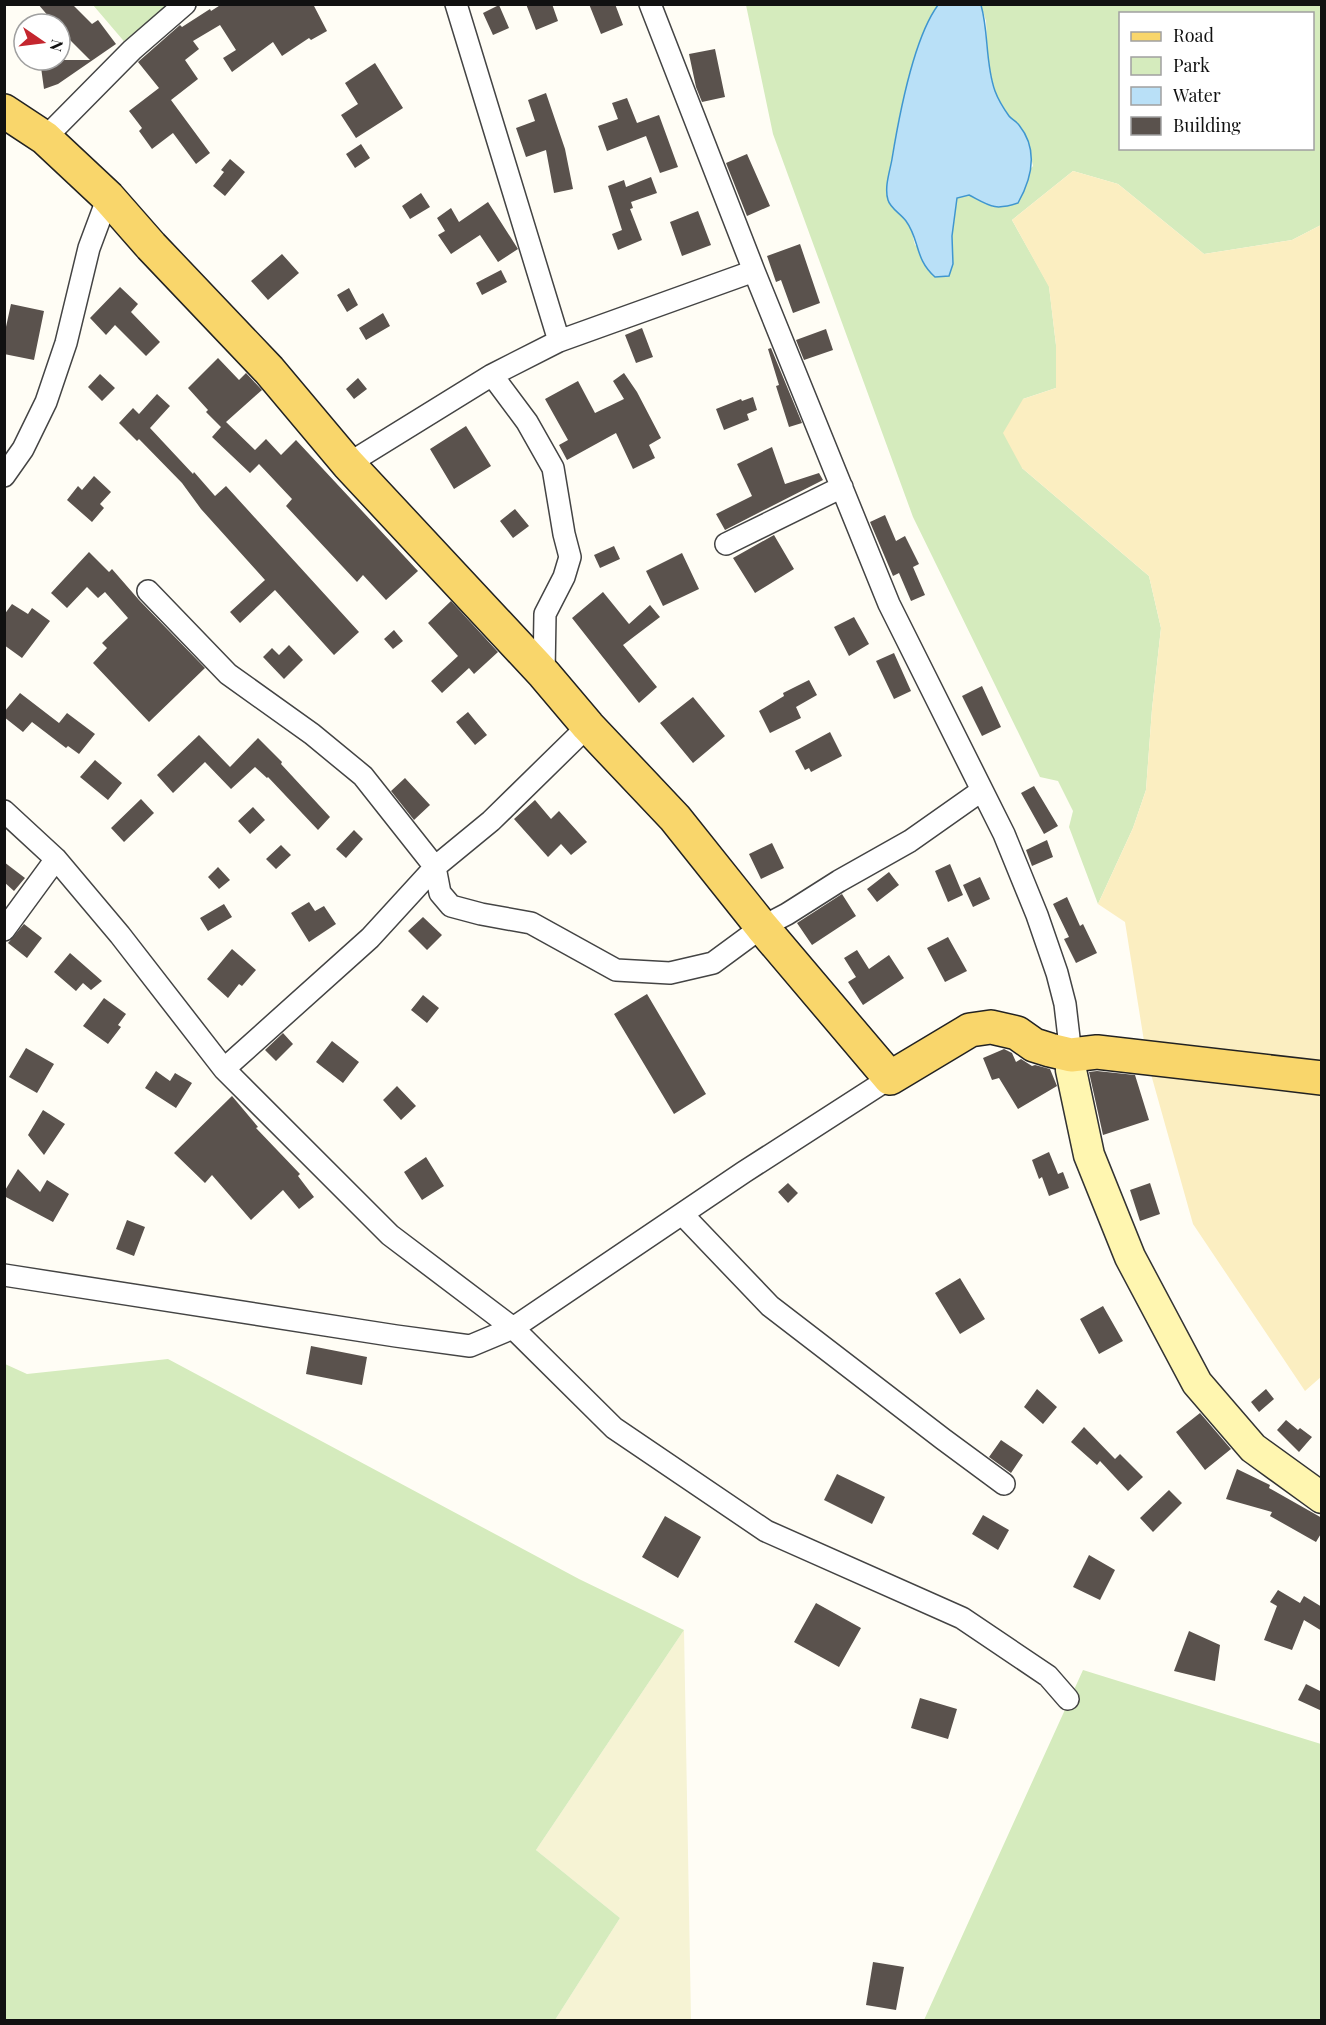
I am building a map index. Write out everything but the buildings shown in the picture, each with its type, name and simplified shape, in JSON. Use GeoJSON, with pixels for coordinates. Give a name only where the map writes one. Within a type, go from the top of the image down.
{"type":"FeatureCollection","features":[{"type":"Feature","properties":{"kind":"main road"},"geometry":{"type":"LineString","coordinates":[[4,111],[45,138],[108,196],[151,246],[269,370],[348,464],[675,818],[762,927],[890,1078],[970,1030],[991,1026],[1017,1034],[1034,1045],[1071,1055],[1097,1052],[1322,1077]]}},
{"type":"Feature","properties":{"kind":"main road"},"geometry":{"type":"LineString","coordinates":[[1071,1055],[1071,1070],[1089,1155],[1130,1257],[1197,1383],[1253,1448],[1322,1498]]}},
{"type":"Feature","properties":{"kind":"street"},"geometry":{"type":"LineString","coordinates":[[45,138],[132,50],[185,4]]}},
{"type":"Feature","properties":{"kind":"street"},"geometry":{"type":"LineString","coordinates":[[456,4],[559,341]]}},
{"type":"Feature","properties":{"kind":"street"},"geometry":{"type":"LineString","coordinates":[[650,4],[754,271],[889,604],[1004,834],[1037,915],[1065,1004],[1071,1055]]}},
{"type":"Feature","properties":{"kind":"street"},"geometry":{"type":"LineString","coordinates":[[4,476],[23,449],[46,402],[66,343],[89,248],[108,196]]}},
{"type":"Feature","properties":{"kind":"street"},"geometry":{"type":"LineString","coordinates":[[348,464],[492,375],[559,341],[754,271]]}},
{"type":"Feature","properties":{"kind":"street"},"geometry":{"type":"LineString","coordinates":[[492,375],[527,422],[553,468],[570,556],[564,577],[545,614],[544,674]]}},
{"type":"Feature","properties":{"kind":"street"},"geometry":{"type":"LineString","coordinates":[[726,544],[842,487]]}},
{"type":"Feature","properties":{"kind":"street"},"geometry":{"type":"LineString","coordinates":[[148,591],[228,674],[312,734],[363,776],[435,867],[440,893],[451,906],[531,923],[616,970],[670,973],[713,963],[762,927],[787,914],[839,880],[910,841],[981,790]]}},
{"type":"Feature","properties":{"kind":"street"},"geometry":{"type":"LineString","coordinates":[[224,1069],[370,938],[435,867],[491,821],[588,726]]}},
{"type":"Feature","properties":{"kind":"street"},"geometry":{"type":"LineString","coordinates":[[4,811],[56,859],[120,935],[224,1069],[390,1235],[513,1328],[614,1428],[757,1525],[777,1536],[962,1618],[1048,1676],[1068,1699]]}},
{"type":"Feature","properties":{"kind":"street"},"geometry":{"type":"LineString","coordinates":[[4,930],[56,859]]}},
{"type":"Feature","properties":{"kind":"street"},"geometry":{"type":"LineString","coordinates":[[4,1275],[470,1346],[513,1328],[890,1078]]}},
{"type":"Feature","properties":{"kind":"street"},"geometry":{"type":"LineString","coordinates":[[682,1214],[770,1306],[1004,1484]]}},
{"type":"Feature","properties":{"kind":"shaded area"},"geometry":{"type":"Polygon","coordinates":[[[684,1630],[691,2020],[555,2020],[620,1918],[536,1850],[684,1630]]]}},
{"type":"Feature","properties":{"kind":"green space"},"geometry":{"type":"Polygon","coordinates":[[[93,5],[179,5],[128,46],[93,5]]]}},
{"type":"Feature","properties":{"kind":"green space"},"geometry":{"type":"Polygon","coordinates":[[[746,5],[938,5],[921,37],[908,78],[888,178],[887,194],[891,205],[909,226],[915,245],[953,264],[952,236],[957,198],[969,195],[993,207],[1033,166],[1027,140],[1019,125],[1009,116],[995,93],[988,60],[986,21],[981,5],[1321,5],[1321,225],[1292,240],[1204,254],[1118,184],[1073,171],[1012,220],[1049,286],[1056,345],[1056,388],[1023,399],[1022,468],[1149,576],[1161,628],[1146,790],[1133,828],[1098,904],[1069,827],[1073,811],[1058,781],[1040,777],[913,517],[773,134],[746,5]]]}},
{"type":"Feature","properties":{"kind":"green space"},"geometry":{"type":"Polygon","coordinates":[[[168,1359],[579,1579],[684,1630],[536,1850],[620,1918],[555,2020],[5,2020],[5,1364],[27,1374],[168,1359]]]}},
{"type":"Feature","properties":{"kind":"green space"},"geometry":{"type":"Polygon","coordinates":[[[1083,1670],[1321,1744],[1321,2020],[924,2020],[1083,1670]]]}},
{"type":"Feature","properties":{"kind":"sand"},"geometry":{"type":"Polygon","coordinates":[[[1073,171],[1118,184],[1204,254],[1292,240],[1321,225],[1322,1376],[1305,1391],[1193,1224],[1147,1060],[1125,922],[1098,904],[1133,828],[1146,790],[1161,628],[1149,576],[1022,468],[1003,433],[1023,399],[1056,388],[1056,345],[1049,287],[1012,220],[1073,171]]]}},
{"type":"Feature","properties":{"kind":"water"},"geometry":{"type":"Polygon","coordinates":[[[938,5],[981,5],[995,91],[1009,116],[1025,135],[1029,144],[1031,164],[1027,184],[1018,203],[997,207],[969,195],[957,198],[952,236],[953,264],[949,276],[935,277],[920,256],[904,218],[889,203],[887,190],[914,57],[921,37],[938,5]]]}}]}
